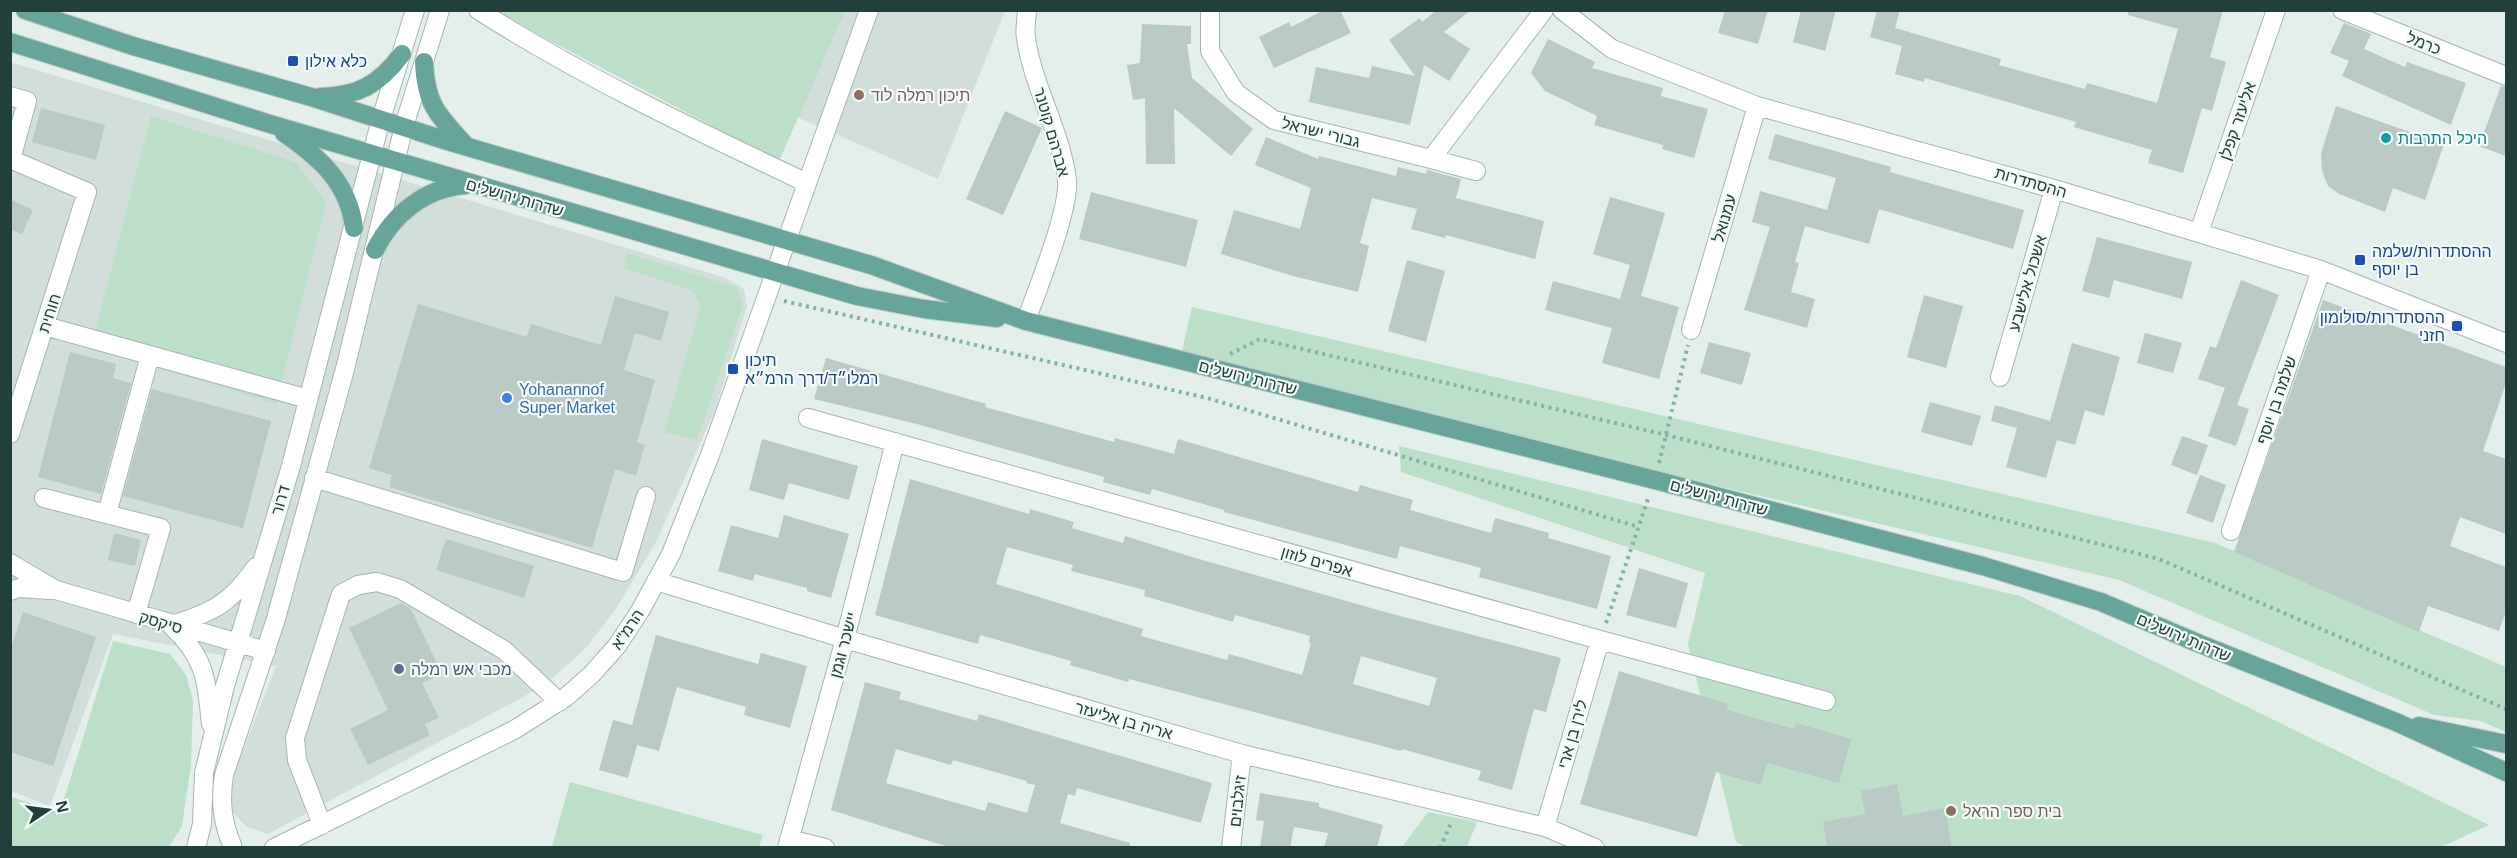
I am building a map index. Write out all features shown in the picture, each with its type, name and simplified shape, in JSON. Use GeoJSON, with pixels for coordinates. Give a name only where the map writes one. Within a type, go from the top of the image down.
{"type":"FeatureCollection","features":[{"type":"Feature","properties":{"kind":"main road","name":"שדרות ירושלים"},"geometry":{"type":"LineString","coordinates":[[25,10],[133,46],[311,97],[468,147],[871,265],[1026,321],[1655,480],[1983,566],[2101,602],[2396,722],[2506,772]]}},
{"type":"Feature","properties":{"kind":"main road","name":"שדרות ירושלים"},"geometry":{"type":"LineString","coordinates":[[10,42],[270,124],[775,272],[893,304],[1026,321]]}},
{"type":"Feature","properties":{"kind":"main road"},"geometry":{"type":"LineString","coordinates":[[311,97],[338,95],[372,85],[382,79],[402,54]]}},
{"type":"Feature","properties":{"kind":"main road"},"geometry":{"type":"LineString","coordinates":[[424,62],[425,86],[430,100],[444,121],[468,147]]}},
{"type":"Feature","properties":{"kind":"main road"},"geometry":{"type":"LineString","coordinates":[[270,124],[304,147],[335,177],[347,200],[354,228]]}},
{"type":"Feature","properties":{"kind":"main road"},"geometry":{"type":"LineString","coordinates":[[375,250],[394,221],[420,199],[443,189],[473,185]]}},
{"type":"Feature","properties":{"kind":"main road","name":"שדרות ירושלים"},"geometry":{"type":"LineString","coordinates":[[2396,722],[2506,744]]}},
{"type":"Feature","properties":{"kind":"street","name":"דרור"},"geometry":{"type":"LineString","coordinates":[[197,848],[202,824],[204,773],[213,735],[308,399],[381,119],[415,10]]}},
{"type":"Feature","properties":{"kind":"street","name":"דרור"},"geometry":{"type":"LineString","coordinates":[[234,846],[226,832],[220,799],[224,775],[266,651],[345,369],[404,126],[440,10]]}},
{"type":"Feature","properties":{"kind":"street"},"geometry":{"type":"LineString","coordinates":[[478,10],[511,32],[648,108],[807,183]]}},
{"type":"Feature","properties":{"kind":"street","name":"הרמ\"א"},"geometry":{"type":"LineString","coordinates":[[274,848],[514,730],[559,702],[591,675],[617,646],[640,611],[671,554],[710,455],[869,10]]}},
{"type":"Feature","properties":{"kind":"street","name":"אברהם קוטנר"},"geometry":{"type":"LineString","coordinates":[[1026,321],[1062,215],[1067,182],[1060,148],[1042,101],[1025,37],[1027,10]]}},
{"type":"Feature","properties":{"kind":"street","name":"גבורי ישראל"},"geometry":{"type":"LineString","coordinates":[[1210,10],[1210,51],[1236,93],[1274,120],[1476,171]]}},
{"type":"Feature","properties":{"kind":"street"},"geometry":{"type":"LineString","coordinates":[[1431,159],[1544,10]]}},
{"type":"Feature","properties":{"kind":"street","name":"ההסתדרות"},"geometry":{"type":"LineString","coordinates":[[1562,10],[1612,49],[1757,106],[2054,189],[2321,270],[2506,343]]}},
{"type":"Feature","properties":{"kind":"street","name":"אליעזר קפלן"},"geometry":{"type":"LineString","coordinates":[[2199,232],[2276,10]]}},
{"type":"Feature","properties":{"kind":"street","name":"כרמל"},"geometry":{"type":"LineString","coordinates":[[2342,10],[2506,76]]}},
{"type":"Feature","properties":{"kind":"street"},"geometry":{"type":"LineString","coordinates":[[10,96],[27,101],[11,159]]}},
{"type":"Feature","properties":{"kind":"street","name":"עמנואל"},"geometry":{"type":"LineString","coordinates":[[1691,330],[1757,106]]}},
{"type":"Feature","properties":{"kind":"street","name":"חוחית"},"geometry":{"type":"LineString","coordinates":[[10,434],[87,192],[11,159]]}},
{"type":"Feature","properties":{"kind":"street","name":"אשכול אלישבע"},"geometry":{"type":"LineString","coordinates":[[2000,377],[2054,189]]}},
{"type":"Feature","properties":{"kind":"street","name":"שלמה בן יוסף"},"geometry":{"type":"LineString","coordinates":[[2231,531],[2321,270]]}},
{"type":"Feature","properties":{"kind":"street"},"geometry":{"type":"LineString","coordinates":[[45,326],[308,399]]}},
{"type":"Feature","properties":{"kind":"street"},"geometry":{"type":"LineString","coordinates":[[107,514],[150,355]]}},
{"type":"Feature","properties":{"kind":"street","name":"אפרים לוזון"},"geometry":{"type":"LineString","coordinates":[[808,418],[1826,701]]}},
{"type":"Feature","properties":{"kind":"street","name":"יישכר וגמן"},"geometry":{"type":"LineString","coordinates":[[788,843],[845,639],[895,442]]}},
{"type":"Feature","properties":{"kind":"street"},"geometry":{"type":"LineString","coordinates":[[314,478],[623,572],[646,496]]}},
{"type":"Feature","properties":{"kind":"street"},"geometry":{"type":"LineString","coordinates":[[44,498],[161,528],[136,614]]}},
{"type":"Feature","properties":{"kind":"street"},"geometry":{"type":"LineString","coordinates":[[213,735],[206,681],[200,660],[187,640],[171,625],[219,607],[248,578],[265,554]]}},
{"type":"Feature","properties":{"kind":"street","name":"סיקסק"},"geometry":{"type":"LineString","coordinates":[[10,563],[56,590]]}},
{"type":"Feature","properties":{"kind":"street","name":"אריה בן אליעזר"},"geometry":{"type":"LineString","coordinates":[[656,581],[845,639],[1242,754],[1545,827],[1595,848]]}},
{"type":"Feature","properties":{"kind":"street"},"geometry":{"type":"LineString","coordinates":[[322,825],[297,760],[295,738],[341,594],[358,585],[377,582],[400,589],[504,651],[559,702]]}},
{"type":"Feature","properties":{"kind":"street","name":"סיקסק"},"geometry":{"type":"LineString","coordinates":[[10,591],[20,588],[56,590],[266,651]]}},
{"type":"Feature","properties":{"kind":"street","name":"לירן בן ארי"},"geometry":{"type":"LineString","coordinates":[[1545,827],[1600,640]]}},
{"type":"Feature","properties":{"kind":"street","name":"זיגלבוים"},"geometry":{"type":"LineString","coordinates":[[1232,848],[1242,754]]}},
{"type":"Feature","properties":{"kind":"street"},"geometry":{"type":"LineString","coordinates":[[197,848],[212,841],[234,846]]}},
{"type":"Feature","properties":{"kind":"street"},"geometry":{"type":"LineString","coordinates":[[788,843],[825,848]]}},
{"type":"Feature","properties":{"kind":"path"},"geometry":{"type":"LineString","coordinates":[[766,297],[1207,398],[1639,527]]}},
{"type":"Feature","properties":{"kind":"path"},"geometry":{"type":"LineString","coordinates":[[1203,366],[1260,339],[1666,435],[2159,559],[2506,709]]}},
{"type":"Feature","properties":{"kind":"path"},"geometry":{"type":"LineString","coordinates":[[1440,848],[1458,806]]}},
{"type":"Feature","properties":{"kind":"shaded area","name":"תיכון רמלה לוד"},"geometry":{"type":"Polygon","coordinates":[[[555,11],[1005,11],[938,179],[555,11]]]}},
{"type":"Feature","properties":{"kind":"shaded area"},"geometry":{"type":"Polygon","coordinates":[[[10,62],[726,278],[744,289],[747,306],[715,410],[656,542],[617,607],[586,648],[545,685],[268,834],[247,827],[231,811],[231,781],[276,666],[113,634],[50,806],[11,791],[10,62]]]}},
{"type":"Feature","properties":{"kind":"green space"},"geometry":{"type":"Polygon","coordinates":[[[493,11],[845,11],[779,161],[493,11]]]}},
{"type":"Feature","properties":{"kind":"green space"},"geometry":{"type":"Polygon","coordinates":[[[151,116],[297,163],[326,203],[276,404],[91,348],[151,116]]]}},
{"type":"Feature","properties":{"kind":"green space"},"geometry":{"type":"Polygon","coordinates":[[[626,253],[736,287],[743,305],[697,440],[664,432],[701,305],[693,291],[625,268],[626,253]]]}},
{"type":"Feature","properties":{"kind":"green space"},"geometry":{"type":"Polygon","coordinates":[[[1192,307],[2215,543],[2506,667],[2506,732],[2481,721],[2434,715],[2119,580],[1180,360],[1192,307]]]}},
{"type":"Feature","properties":{"kind":"green space"},"geometry":{"type":"Polygon","coordinates":[[[1399,446],[2020,596],[2489,825],[2439,848],[1745,847],[1736,842],[1688,644],[1705,573],[1401,472],[1399,446]]]}},
{"type":"Feature","properties":{"kind":"green space"},"geometry":{"type":"Polygon","coordinates":[[[113,641],[170,654],[186,675],[193,700],[191,764],[182,826],[169,847],[11,847],[11,797],[60,812],[113,641]]]}},
{"type":"Feature","properties":{"kind":"green space"},"geometry":{"type":"Polygon","coordinates":[[[570,782],[763,835],[759,847],[552,847],[570,782]]]}},
{"type":"Feature","properties":{"kind":"green space"},"geometry":{"type":"Polygon","coordinates":[[[1428,812],[1477,822],[1467,847],[1402,847],[1428,812]]]}},
{"type":"Feature","properties":{"kind":"building"},"geometry":{"type":"Polygon","coordinates":[[[1324,10],[1340,10],[1351,33],[1274,68],[1259,37],[1289,22],[1291,27],[1324,10]]]}},
{"type":"Feature","properties":{"kind":"building"},"geometry":{"type":"Polygon","coordinates":[[[1437,10],[1471,10],[1444,32],[1470,49],[1449,81],[1424,65],[1410,125],[1309,102],[1316,67],[1369,78],[1372,66],[1415,76],[1389,40],[1420,18],[1422,22],[1437,10]]]}},
{"type":"Feature","properties":{"kind":"building"},"geometry":{"type":"Polygon","coordinates":[[[1725,10],[1768,10],[1758,44],[1718,33],[1725,10]]]}},
{"type":"Feature","properties":{"kind":"building"},"geometry":{"type":"Polygon","coordinates":[[[1801,10],[1836,10],[1825,51],[1793,42],[1801,10]]]}},
{"type":"Feature","properties":{"kind":"building"},"geometry":{"type":"Polygon","coordinates":[[[1877,10],[1900,10],[1895,28],[2001,59],[1999,65],[2085,89],[2087,83],[2157,103],[2178,29],[2128,15],[2128,10],[2223,10],[2210,57],[2226,62],[2212,111],[2202,108],[2183,173],[2148,163],[2152,150],[2074,127],[2076,122],[1925,78],[1924,82],[1895,74],[1902,46],[1870,37],[1877,10]]]}},
{"type":"Feature","properties":{"kind":"building"},"geometry":{"type":"Polygon","coordinates":[[[2344,23],[2371,34],[2364,49],[2405,67],[2407,62],[2466,83],[2451,125],[2342,76],[2349,61],[2330,53],[2344,23]]]}},
{"type":"Feature","properties":{"kind":"building"},"geometry":{"type":"Polygon","coordinates":[[[1142,24],[1191,26],[1191,44],[1187,44],[1192,78],[1253,129],[1231,156],[1174,108],[1175,164],[1146,164],[1145,98],[1133,100],[1127,65],[1140,63],[1142,24]]]}},
{"type":"Feature","properties":{"kind":"building"},"geometry":{"type":"Polygon","coordinates":[[[1548,39],[1595,62],[1592,68],[1663,88],[1661,96],[1708,109],[1694,158],[1662,149],[1663,145],[1594,125],[1597,116],[1545,91],[1531,73],[1548,39]]]}},
{"type":"Feature","properties":{"kind":"building"},"geometry":{"type":"Polygon","coordinates":[[[2501,86],[2506,87],[2506,156],[2479,146],[2501,86]]]}},
{"type":"Feature","properties":{"kind":"building","name":"היכל התרבות"},"geometry":{"type":"Polygon","coordinates":[[[2336,106],[2444,144],[2425,200],[2393,188],[2385,212],[2339,194],[2328,186],[2322,171],[2321,153],[2336,106]]]}},
{"type":"Feature","properties":{"kind":"building"},"geometry":{"type":"Polygon","coordinates":[[[41,108],[105,125],[96,160],[32,142],[41,108]]]}},
{"type":"Feature","properties":{"kind":"building"},"geometry":{"type":"Polygon","coordinates":[[[1005,111],[1042,128],[1003,215],[966,199],[1005,111]]]}},
{"type":"Feature","properties":{"kind":"building"},"geometry":{"type":"Polygon","coordinates":[[[1775,134],[1891,167],[1890,172],[2024,210],[2013,249],[1879,209],[1869,244],[1805,226],[1795,262],[1799,263],[1791,292],[1815,299],[1807,328],[1744,310],[1770,227],[1752,222],[1760,191],[1827,210],[1836,178],[1768,159],[1775,134]]]}},
{"type":"Feature","properties":{"kind":"building"},"geometry":{"type":"Polygon","coordinates":[[[1266,137],[1318,159],[1319,156],[1396,176],[1398,167],[1426,174],[1427,170],[1461,179],[1456,198],[1544,221],[1535,259],[1446,235],[1445,238],[1411,229],[1417,209],[1372,198],[1360,243],[1369,246],[1358,292],[1293,276],[1221,254],[1234,210],[1300,229],[1311,188],[1255,165],[1266,137]]]}},
{"type":"Feature","properties":{"kind":"building"},"geometry":{"type":"Polygon","coordinates":[[[1091,192],[1198,220],[1186,267],[1079,239],[1091,192]]]}},
{"type":"Feature","properties":{"kind":"building"},"geometry":{"type":"Polygon","coordinates":[[[1610,197],[1665,213],[1641,296],[1679,307],[1659,379],[1602,363],[1612,328],[1545,310],[1553,281],[1620,299],[1630,265],[1593,254],[1610,197]]]}},
{"type":"Feature","properties":{"kind":"building"},"geometry":{"type":"Polygon","coordinates":[[[10,199],[33,210],[22,234],[10,229],[10,199]]]}},
{"type":"Feature","properties":{"kind":"building"},"geometry":{"type":"Polygon","coordinates":[[[2097,237],[2192,262],[2182,299],[2114,280],[2109,298],[2082,291],[2097,237]]]}},
{"type":"Feature","properties":{"kind":"building"},"geometry":{"type":"Polygon","coordinates":[[[1407,260],[1445,271],[1426,342],[1388,331],[1407,260]]]}},
{"type":"Feature","properties":{"kind":"building"},"geometry":{"type":"Polygon","coordinates":[[[2241,280],[2279,295],[2237,405],[2249,409],[2236,446],[2208,436],[2225,388],[2198,379],[2210,346],[2216,348],[2241,280]]]}},
{"type":"Feature","properties":{"kind":"building"},"geometry":{"type":"Polygon","coordinates":[[[1924,295],[1963,306],[1946,368],[1907,357],[1924,295]]]}},
{"type":"Feature","properties":{"kind":"building"},"geometry":{"type":"Polygon","coordinates":[[[615,296],[669,312],[661,341],[635,333],[624,370],[655,380],[637,442],[645,445],[636,476],[615,469],[592,548],[389,487],[392,475],[369,468],[418,304],[527,337],[531,324],[601,345],[615,296]]]}},
{"type":"Feature","properties":{"kind":"building"},"geometry":{"type":"Polygon","coordinates":[[[2323,300],[2506,367],[2506,383],[2483,451],[2506,459],[2506,534],[2460,517],[2450,546],[2506,567],[2506,611],[2499,631],[2428,606],[2419,632],[2234,552],[2323,300]]]}},
{"type":"Feature","properties":{"kind":"building"},"geometry":{"type":"Polygon","coordinates":[[[2145,333],[2182,343],[2173,373],[2137,363],[2145,333]]]}},
{"type":"Feature","properties":{"kind":"building"},"geometry":{"type":"Polygon","coordinates":[[[1709,342],[1751,353],[1742,385],[1700,373],[1709,342]]]}},
{"type":"Feature","properties":{"kind":"building"},"geometry":{"type":"Polygon","coordinates":[[[2072,343],[2120,357],[2104,416],[2085,410],[2075,445],[2057,440],[2046,478],[2006,467],[2017,428],[1991,421],[1995,405],[2050,421],[2072,343]]]}},
{"type":"Feature","properties":{"kind":"building"},"geometry":{"type":"Polygon","coordinates":[[[70,352],[116,364],[113,378],[131,383],[101,494],[38,477],[70,352]]]}},
{"type":"Feature","properties":{"kind":"building"},"geometry":{"type":"Polygon","coordinates":[[[826,358],[986,404],[985,407],[1114,442],[1115,438],[1174,454],[1178,439],[1358,492],[1360,485],[1413,500],[1410,510],[1491,533],[1495,518],[1549,533],[1548,538],[1611,556],[1597,609],[1479,577],[1481,568],[1400,546],[1397,559],[1224,512],[1224,510],[1152,489],[1150,495],[1103,482],[1104,477],[917,424],[814,399],[826,358]]]}},
{"type":"Feature","properties":{"kind":"building"},"geometry":{"type":"Polygon","coordinates":[[[152,389],[271,421],[243,528],[123,496],[152,389]]]}},
{"type":"Feature","properties":{"kind":"building"},"geometry":{"type":"Polygon","coordinates":[[[1930,402],[1981,416],[1972,446],[1921,432],[1930,402]]]}},
{"type":"Feature","properties":{"kind":"building"},"geometry":{"type":"Polygon","coordinates":[[[2182,436],[2208,445],[2197,475],[2171,465],[2182,436]]]}},
{"type":"Feature","properties":{"kind":"building"},"geometry":{"type":"Polygon","coordinates":[[[762,439],[858,466],[849,500],[789,483],[784,500],[749,490],[762,439]]]}},
{"type":"Feature","properties":{"kind":"building"},"geometry":{"type":"Polygon","coordinates":[[[2200,475],[2226,485],[2213,523],[2186,513],[2200,475]]]}},
{"type":"Feature","properties":{"kind":"building"},"geometry":{"type":"Polygon","coordinates":[[[910,479],[1029,514],[1030,509],[1074,522],[1072,528],[1123,543],[1125,536],[1385,612],[1561,658],[1546,712],[1534,709],[1512,790],[1478,780],[1481,771],[1402,749],[1401,751],[1129,679],[1128,682],[1070,665],[1071,661],[980,635],[978,644],[875,615],[910,479]],[[1007,547],[996,584],[1143,629],[1141,636],[1227,660],[1229,654],[1302,675],[1311,643],[1309,643],[1310,636],[1235,615],[1233,622],[1144,596],[1145,590],[1071,571],[1073,565],[1007,547]],[[1361,656],[1353,684],[1429,706],[1437,678],[1361,656]]]}},
{"type":"Feature","properties":{"kind":"building"},"geometry":{"type":"Polygon","coordinates":[[[784,515],[849,534],[831,598],[807,591],[807,588],[755,574],[753,581],[718,571],[731,525],[778,538],[784,515]]]}},
{"type":"Feature","properties":{"kind":"building"},"geometry":{"type":"Polygon","coordinates":[[[114,533],[141,540],[135,566],[108,560],[114,533]]]}},
{"type":"Feature","properties":{"kind":"building"},"geometry":{"type":"Polygon","coordinates":[[[446,539],[534,566],[524,598],[436,570],[446,539]]]}},
{"type":"Feature","properties":{"kind":"building"},"geometry":{"type":"Polygon","coordinates":[[[1639,568],[1688,583],[1676,628],[1626,615],[1639,568]]]}},
{"type":"Feature","properties":{"kind":"building"},"geometry":{"type":"Polygon","coordinates":[[[401,603],[411,609],[442,674],[422,683],[439,718],[425,724],[430,735],[368,765],[350,729],[388,710],[349,628],[401,603]]]}},
{"type":"Feature","properties":{"kind":"building"},"geometry":{"type":"Polygon","coordinates":[[[23,612],[96,637],[53,766],[10,752],[10,651],[23,612]]]}},
{"type":"Feature","properties":{"kind":"building"},"geometry":{"type":"Polygon","coordinates":[[[656,635],[758,664],[761,653],[807,666],[790,728],[744,715],[746,707],[677,687],[659,751],[637,745],[628,778],[599,770],[613,720],[632,725],[656,635]]]}},
{"type":"Feature","properties":{"kind":"building"},"geometry":{"type":"Polygon","coordinates":[[[1619,671],[1728,704],[1727,710],[1794,729],[1796,723],[1851,739],[1839,783],[1767,763],[1761,785],[1716,772],[1697,837],[1580,804],[1619,671]]]}},
{"type":"Feature","properties":{"kind":"building"},"geometry":{"type":"Polygon","coordinates":[[[865,682],[901,692],[899,699],[977,721],[979,714],[1212,783],[1201,823],[1077,788],[1075,796],[1068,794],[1060,823],[1130,843],[1130,848],[952,848],[831,810],[865,682]],[[896,749],[886,783],[985,811],[988,802],[1027,813],[1035,785],[953,760],[951,765],[896,749]]]}},
{"type":"Feature","properties":{"kind":"building"},"geometry":{"type":"Polygon","coordinates":[[[1897,784],[1903,816],[1945,808],[1952,848],[1827,848],[1823,822],[1865,814],[1861,791],[1897,784]]]}},
{"type":"Feature","properties":{"kind":"building"},"geometry":{"type":"Polygon","coordinates":[[[1260,793],[1319,803],[1319,807],[1383,825],[1377,848],[1324,848],[1328,833],[1294,827],[1290,848],[1260,848],[1264,821],[1256,820],[1260,793]]]}},
{"type":"Feature","properties":{"kind":"place","name":"כלא אילון"},"geometry":{"type":"Point","coordinates":[293,61]}},
{"type":"Feature","properties":{"kind":"place","name":"תיכון רמלה לוד"},"geometry":{"type":"Point","coordinates":[859,95]}},
{"type":"Feature","properties":{"kind":"place","name":"היכל התרבות"},"geometry":{"type":"Point","coordinates":[2386,138]}},
{"type":"Feature","properties":{"kind":"place","name":"ההסתדרות/שלמה בן יוסף"},"geometry":{"type":"Point","coordinates":[2360,260]}},
{"type":"Feature","properties":{"kind":"place","name":"ההסתדרות/סולומון חזני"},"geometry":{"type":"Point","coordinates":[2457,326]}},
{"type":"Feature","properties":{"kind":"place","name":"תיכון רמלו״ד/דרך הרמ״א"},"geometry":{"type":"Point","coordinates":[733,369]}},
{"type":"Feature","properties":{"kind":"place","name":"Yohanannof Super Market"},"geometry":{"type":"Point","coordinates":[507,398]}},
{"type":"Feature","properties":{"kind":"place","name":"מכבי אש רמלה"},"geometry":{"type":"Point","coordinates":[399,669]}},
{"type":"Feature","properties":{"kind":"place","name":"בית ספר הראל"},"geometry":{"type":"Point","coordinates":[1951,811]}}]}
